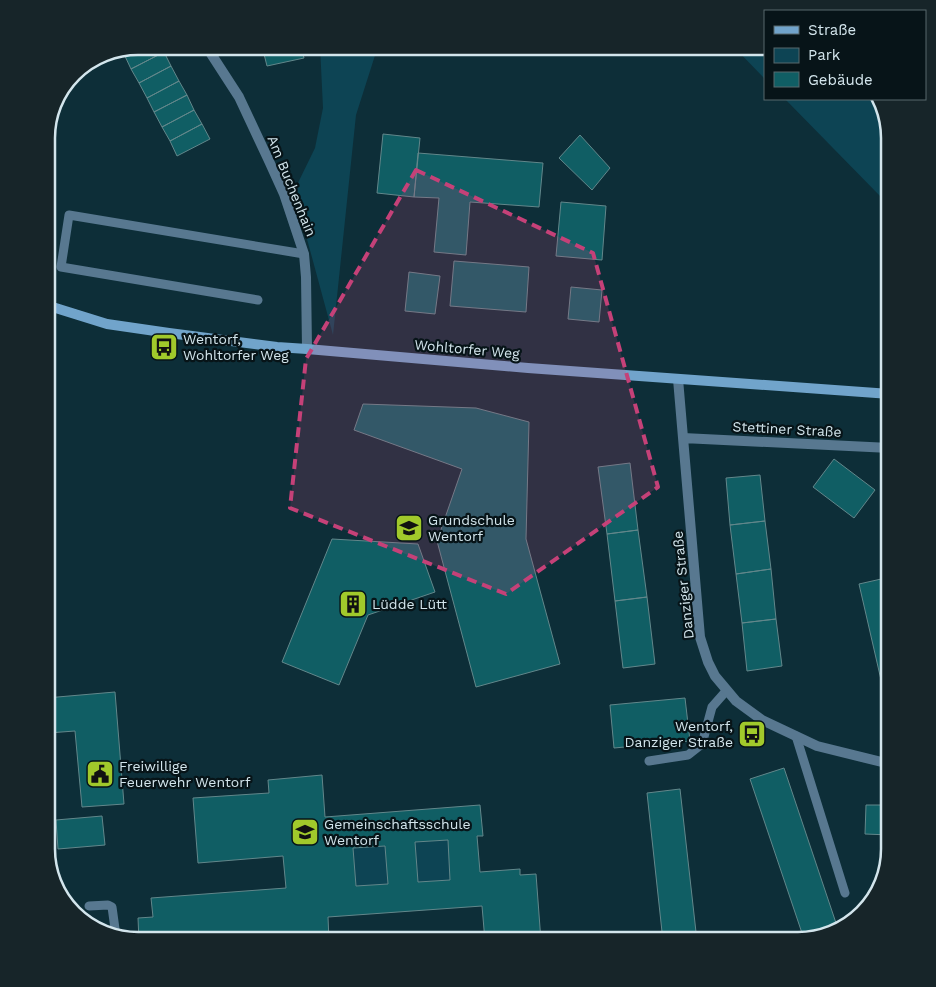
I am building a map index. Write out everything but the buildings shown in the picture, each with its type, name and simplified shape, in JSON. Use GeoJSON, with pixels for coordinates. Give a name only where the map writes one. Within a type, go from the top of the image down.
{"type":"FeatureCollection","features":[{"type":"Feature","properties":{"kind":"main road","name":"Wohltorfer Weg"},"geometry":{"type":"LineString","coordinates":[[55,308],[107,324],[257,345],[528,368],[881,393]]}},
{"type":"Feature","properties":{"kind":"street","name":"Am Buchenhain"},"geometry":{"type":"LineString","coordinates":[[212,55],[239,96],[284,194],[304,254],[307,349]]}},
{"type":"Feature","properties":{"kind":"street","name":"Danziger Straße"},"geometry":{"type":"LineString","coordinates":[[678,379],[700,637],[708,662],[715,676],[736,701],[762,720],[817,746],[881,762]]}},
{"type":"Feature","properties":{"kind":"street","name":"Stettiner Straße"},"geometry":{"type":"LineString","coordinates":[[683,438],[881,448]]}},
{"type":"Feature","properties":{"kind":"lane"},"geometry":{"type":"LineString","coordinates":[[258,300],[60,268],[69,215],[304,254]]}},
{"type":"Feature","properties":{"kind":"lane"},"geometry":{"type":"LineString","coordinates":[[649,761],[688,755],[702,744],[712,707],[727,690]]}},
{"type":"Feature","properties":{"kind":"lane"},"geometry":{"type":"LineString","coordinates":[[796,736],[846,893]]}},
{"type":"Feature","properties":{"kind":"lane"},"geometry":{"type":"LineString","coordinates":[[89,906],[112,906],[115,928]]}},
{"type":"Feature","properties":{"kind":"highlighted area"},"geometry":{"type":"Polygon","coordinates":[[[416,170],[593,253],[658,487],[506,594],[290,508],[306,359],[416,170]]]}},
{"type":"Feature","properties":{"kind":"green space"},"geometry":{"type":"Polygon","coordinates":[[[320,55],[375,55],[356,115],[333,335],[294,191],[315,148],[323,108],[320,55]]]}},
{"type":"Feature","properties":{"kind":"green space"},"geometry":{"type":"Polygon","coordinates":[[[742,55],[764,55],[764,78],[742,55]]]}},
{"type":"Feature","properties":{"kind":"green space"},"geometry":{"type":"Polygon","coordinates":[[[786,100],[872,100],[879,121],[881,138],[880,196],[786,100]]]}},
{"type":"Feature","properties":{"kind":"green space"},"geometry":{"type":"Polygon","coordinates":[[[448,840],[450,880],[418,882],[415,842],[448,840]]]}},
{"type":"Feature","properties":{"kind":"green space"},"geometry":{"type":"Polygon","coordinates":[[[385,846],[388,884],[356,886],[353,848],[385,846]]]}},
{"type":"Feature","properties":{"kind":"place","name":"Wentorf, Wohltorfer Weg"},"geometry":{"type":"Point","coordinates":[164,347]}},
{"type":"Feature","properties":{"kind":"place","name":"Grundschule Wentorf"},"geometry":{"type":"Point","coordinates":[409,528]}},
{"type":"Feature","properties":{"kind":"place","name":"Lüdde Lütt"},"geometry":{"type":"Point","coordinates":[353,604]}},
{"type":"Feature","properties":{"kind":"place","name":"Wentorf, Danziger Straße"},"geometry":{"type":"Point","coordinates":[752,734]}},
{"type":"Feature","properties":{"kind":"place","name":"Freiwillige Feuerwehr Wentorf"},"geometry":{"type":"Point","coordinates":[100,774]}},
{"type":"Feature","properties":{"kind":"place","name":"Gemeinschaftsschule Wentorf"},"geometry":{"type":"Point","coordinates":[305,832]}}]}
